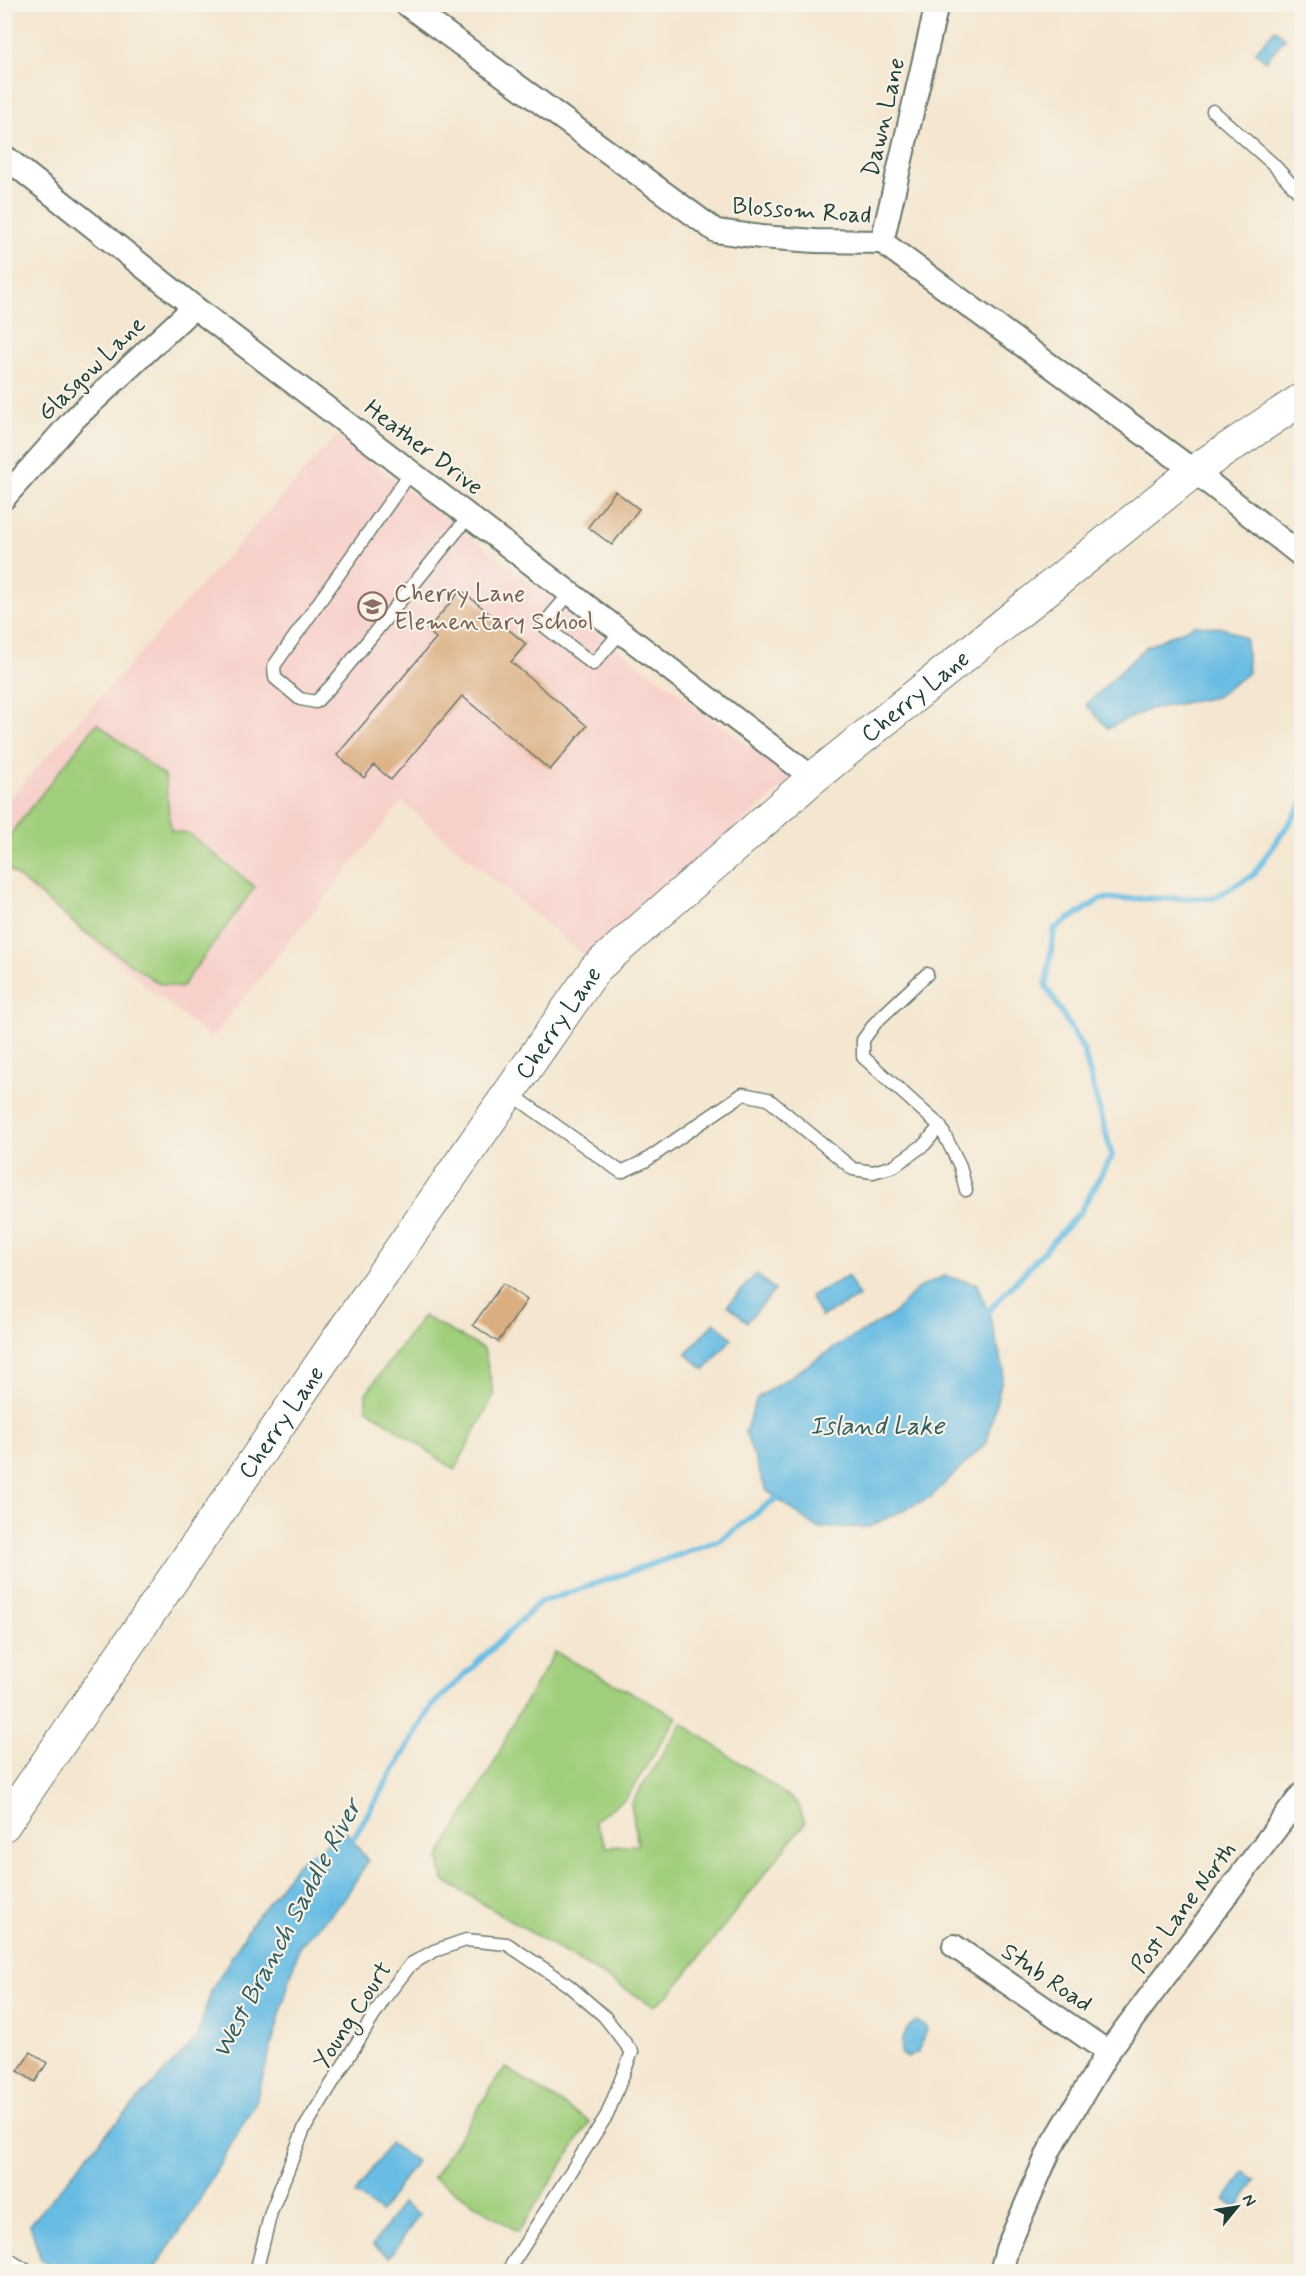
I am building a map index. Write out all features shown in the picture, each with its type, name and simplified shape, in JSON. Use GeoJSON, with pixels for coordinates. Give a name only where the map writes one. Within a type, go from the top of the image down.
{"type":"FeatureCollection","features":[{"type":"Feature","properties":{"kind":"street","name":"Blossom Road"},"geometry":{"type":"LineString","coordinates":[[406,4],[716,231],[815,241],[882,242],[1194,471],[1302,556]]}},
{"type":"Feature","properties":{"kind":"street","name":"Dawn Lane"},"geometry":{"type":"LineString","coordinates":[[882,242],[937,4]]}},
{"type":"Feature","properties":{"kind":"street","name":"Heather Drive"},"geometry":{"type":"LineString","coordinates":[[4,156],[194,307],[813,778]]}},
{"type":"Feature","properties":{"kind":"street","name":"Glasgow Lane"},"geometry":{"type":"LineString","coordinates":[[4,498],[73,420],[194,307]]}},
{"type":"Feature","properties":{"kind":"street","name":"Cherry Lane"},"geometry":{"type":"LineString","coordinates":[[4,1825],[13,1793],[596,968],[813,778],[1194,471],[1302,399]]}},
{"type":"Feature","properties":{"kind":"street","name":"Post Lane North"},"geometry":{"type":"LineString","coordinates":[[1001,2271],[1007,2249],[1050,2149],[1108,2052],[1302,1794]]}},
{"type":"Feature","properties":{"kind":"street","name":"Stub Road"},"geometry":{"type":"LineString","coordinates":[[954,1946],[1108,2052]]}},
{"type":"Feature","properties":{"kind":"lane"},"geometry":{"type":"LineString","coordinates":[[1213,111],[1273,164],[1302,196]]}},
{"type":"Feature","properties":{"kind":"lane"},"geometry":{"type":"LineString","coordinates":[[411,472],[273,666],[275,678],[300,699],[316,702],[332,685],[469,516]]}},
{"type":"Feature","properties":{"kind":"lane"},"geometry":{"type":"LineString","coordinates":[[570,593],[543,625],[593,664],[621,632]]}},
{"type":"Feature","properties":{"kind":"lane"},"geometry":{"type":"LineString","coordinates":[[927,974],[876,1022],[862,1040],[863,1057],[940,1126],[960,1166],[966,1190]]}},
{"type":"Feature","properties":{"kind":"lane"},"geometry":{"type":"LineString","coordinates":[[509,1093],[621,1172],[645,1161],[743,1094],[768,1099],[853,1169],[873,1172],[894,1166],[925,1144],[940,1126]]}},
{"type":"Feature","properties":{"kind":"lane","name":"Young Court"},"geometry":{"type":"LineString","coordinates":[[256,2271],[271,2212],[304,2129],[384,1999],[411,1964],[434,1951],[466,1940],[507,1944],[559,1979],[604,2016],[632,2052],[607,2115],[507,2271]]}},
{"type":"Feature","properties":{"kind":"lane"},"geometry":{"type":"LineString","coordinates":[[4,2257],[29,2271]]}},
{"type":"Feature","properties":{"kind":"shaded area","name":"Cherry Lane Elementary School"},"geometry":{"type":"Polygon","coordinates":[[[336,436],[793,779],[585,957],[402,802],[211,1039],[5,869],[5,803],[336,436]]]}},
{"type":"Feature","properties":{"kind":"green space"},"geometry":{"type":"Polygon","coordinates":[[[97,723],[165,777],[171,831],[188,833],[255,887],[181,988],[158,983],[86,933],[5,866],[11,833],[97,723]]]}},
{"type":"Feature","properties":{"kind":"green space"},"geometry":{"type":"Polygon","coordinates":[[[423,1316],[484,1349],[494,1395],[455,1470],[366,1408],[366,1393],[423,1316]]]}},
{"type":"Feature","properties":{"kind":"green space"},"geometry":{"type":"Polygon","coordinates":[[[555,1652],[677,1717],[627,1797],[594,1821],[607,1847],[638,1845],[631,1804],[682,1723],[798,1803],[805,1823],[672,1992],[654,2006],[443,1880],[439,1857],[494,1763],[515,1719],[555,1652]]]}},
{"type":"Feature","properties":{"kind":"green space"},"geometry":{"type":"Polygon","coordinates":[[[505,2067],[590,2122],[518,2232],[433,2177],[505,2067]]]}},
{"type":"Feature","properties":{"kind":"water"},"geometry":{"type":"Polygon","coordinates":[[[1275,29],[1285,38],[1266,61],[1255,52],[1275,29]]]}},
{"type":"Feature","properties":{"kind":"water"},"geometry":{"type":"Polygon","coordinates":[[[1195,625],[1225,628],[1246,639],[1248,673],[1216,697],[1150,709],[1108,728],[1086,705],[1146,647],[1195,625]]]}},
{"type":"Feature","properties":{"kind":"water"},"geometry":{"type":"Polygon","coordinates":[[[756,1274],[775,1290],[747,1322],[728,1305],[756,1274]]]}},
{"type":"Feature","properties":{"kind":"water"},"geometry":{"type":"Polygon","coordinates":[[[848,1276],[859,1297],[821,1317],[810,1296],[848,1276]]]}},
{"type":"Feature","properties":{"kind":"water","name":"Island Lake"},"geometry":{"type":"Polygon","coordinates":[[[944,1276],[977,1284],[990,1317],[1004,1370],[987,1442],[931,1497],[869,1527],[817,1528],[766,1490],[745,1432],[757,1398],[842,1343],[891,1316],[918,1288],[944,1276]]]}},
{"type":"Feature","properties":{"kind":"water"},"geometry":{"type":"Polygon","coordinates":[[[714,1322],[732,1338],[705,1370],[686,1354],[714,1322]]]}},
{"type":"Feature","properties":{"kind":"water"},"geometry":{"type":"Polygon","coordinates":[[[345,1830],[368,1861],[342,1902],[299,1947],[256,2101],[192,2213],[153,2271],[63,2271],[41,2260],[30,2225],[104,2136],[196,2039],[212,1989],[254,1920],[299,1862],[345,1830]]]}},
{"type":"Feature","properties":{"kind":"water"},"geometry":{"type":"Polygon","coordinates":[[[917,2021],[927,2030],[917,2054],[908,2058],[901,2054],[903,2040],[906,2031],[917,2021]]]}},
{"type":"Feature","properties":{"kind":"water"},"geometry":{"type":"Polygon","coordinates":[[[390,2143],[416,2161],[381,2212],[355,2194],[390,2143]]]}},
{"type":"Feature","properties":{"kind":"water"},"geometry":{"type":"Polygon","coordinates":[[[1244,2172],[1256,2180],[1238,2208],[1225,2200],[1244,2172]]]}},
{"type":"Feature","properties":{"kind":"water"},"geometry":{"type":"Polygon","coordinates":[[[402,2203],[419,2215],[390,2257],[373,2245],[402,2203]]]}},
{"type":"Feature","properties":{"kind":"building"},"geometry":{"type":"Polygon","coordinates":[[[615,491],[639,509],[612,545],[588,527],[615,491]]]}},
{"type":"Feature","properties":{"kind":"building"},"geometry":{"type":"Polygon","coordinates":[[[461,590],[526,644],[511,662],[587,726],[550,770],[462,696],[391,780],[374,765],[364,778],[337,755],[436,638],[427,630],[461,590]]]}},
{"type":"Feature","properties":{"kind":"building"},"geometry":{"type":"Polygon","coordinates":[[[503,1283],[527,1300],[498,1342],[473,1325],[503,1283]]]}},
{"type":"Feature","properties":{"kind":"building"},"geometry":{"type":"Polygon","coordinates":[[[31,2052],[47,2063],[35,2082],[18,2071],[31,2052]]]}},
{"type":"Feature","properties":{"kind":"waterway","name":"West Branch Saddle River"},"geometry":{"type":"LineString","coordinates":[[984,1316],[1080,1212],[1112,1156],[1083,1049],[1046,986],[1054,929],[1101,899],[1214,898],[1253,875],[1302,805]]}},
{"type":"Feature","properties":{"kind":"waterway","name":"West Branch Saddle River"},"geometry":{"type":"LineString","coordinates":[[348,1847],[432,1706],[539,1603],[719,1541],[782,1494]]}},
{"type":"Feature","properties":{"kind":"place","name":"Cherry Lane Elementary School"},"geometry":{"type":"Point","coordinates":[373,607]}}]}
